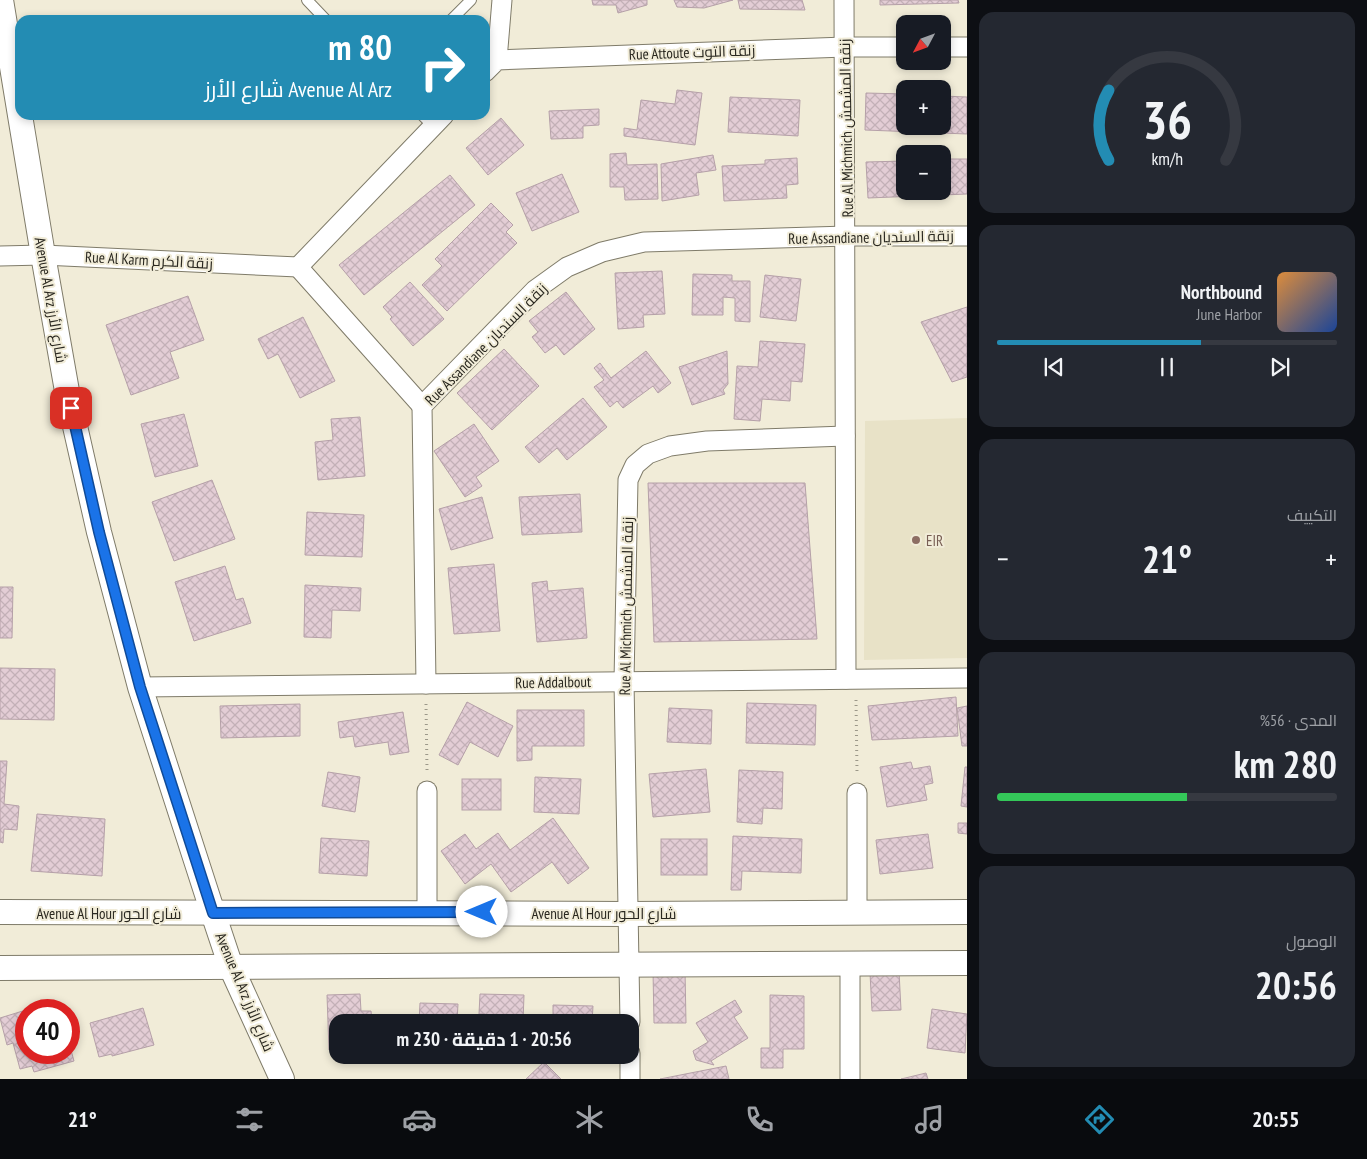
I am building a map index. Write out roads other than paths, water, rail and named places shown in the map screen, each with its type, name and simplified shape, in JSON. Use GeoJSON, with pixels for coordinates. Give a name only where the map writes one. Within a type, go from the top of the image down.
{"type":"FeatureCollection","features":[{"type":"Feature","properties":{"kind":"street","name":"Avenue Al Arz شارع الأرز"},"geometry":{"type":"LineString","coordinates":[[1,0],[15,85]]}},
{"type":"Feature","properties":{"kind":"street"},"geometry":{"type":"LineString","coordinates":[[491,66],[502,0]]}},
{"type":"Feature","properties":{"kind":"street","name":"Rue Al Michmich زنقة المشمش"},"geometry":{"type":"LineString","coordinates":[[844,0],[847,236],[846,436],[851,679]]}},
{"type":"Feature","properties":{"kind":"street"},"geometry":{"type":"LineString","coordinates":[[951,46],[967,46]]}},
{"type":"Feature","properties":{"kind":"street","name":"Rue Attoute زنقة التوت"},"geometry":{"type":"LineString","coordinates":[[491,66],[845,47],[896,47]]}},
{"type":"Feature","properties":{"kind":"street","name":"Avenue Al Arz شارع الأرز"},"geometry":{"type":"LineString","coordinates":[[21,120],[67,391],[92,504],[140,687],[231,967],[282,1079]]}},
{"type":"Feature","properties":{"kind":"street"},"geometry":{"type":"LineString","coordinates":[[422,406],[298,268],[432,120]]}},
{"type":"Feature","properties":{"kind":"street","name":"Rue Assandiane زنقة السنديان"},"geometry":{"type":"LineString","coordinates":[[426,684],[422,406],[535,290],[567,267],[602,252],[644,242],[847,236],[967,236]]}},
{"type":"Feature","properties":{"kind":"street","name":"Rue Al Karm زنقة الكرم"},"geometry":{"type":"LineString","coordinates":[[0,256],[43,255],[298,268]]}},
{"type":"Feature","properties":{"kind":"street","name":"Rue Al Michmich زنقة المشمش"},"geometry":{"type":"LineString","coordinates":[[630,1014],[624,681],[628,480],[635,465],[648,454],[670,446],[707,441],[846,436]]}},
{"type":"Feature","properties":{"kind":"street","name":"Rue Addalbout"},"geometry":{"type":"LineString","coordinates":[[140,687],[967,678]]}},
{"type":"Feature","properties":{"kind":"street"},"geometry":{"type":"LineString","coordinates":[[427,912],[428,791]]}},
{"type":"Feature","properties":{"kind":"street"},"geometry":{"type":"LineString","coordinates":[[856,793],[857,913]]}},
{"type":"Feature","properties":{"kind":"street","name":"Avenue Al Hour شارع الحور"},"geometry":{"type":"LineString","coordinates":[[0,912],[628,914],[967,912]]}},
{"type":"Feature","properties":{"kind":"street"},"geometry":{"type":"LineString","coordinates":[[0,968],[967,963]]}},
{"type":"Feature","properties":{"kind":"street"},"geometry":{"type":"LineString","coordinates":[[850,965],[850,1079]]}},
{"type":"Feature","properties":{"kind":"street"},"geometry":{"type":"LineString","coordinates":[[630,1064],[630,1079]]}},
{"type":"Feature","properties":{"kind":"lane"},"geometry":{"type":"LineString","coordinates":[[307,0],[321,15]]}},
{"type":"Feature","properties":{"kind":"lane"},"geometry":{"type":"LineString","coordinates":[[456,15],[471,0]]}},
{"type":"Feature","properties":{"kind":"place","name":"EIR"},"geometry":{"type":"Point","coordinates":[916,540]}}]}
